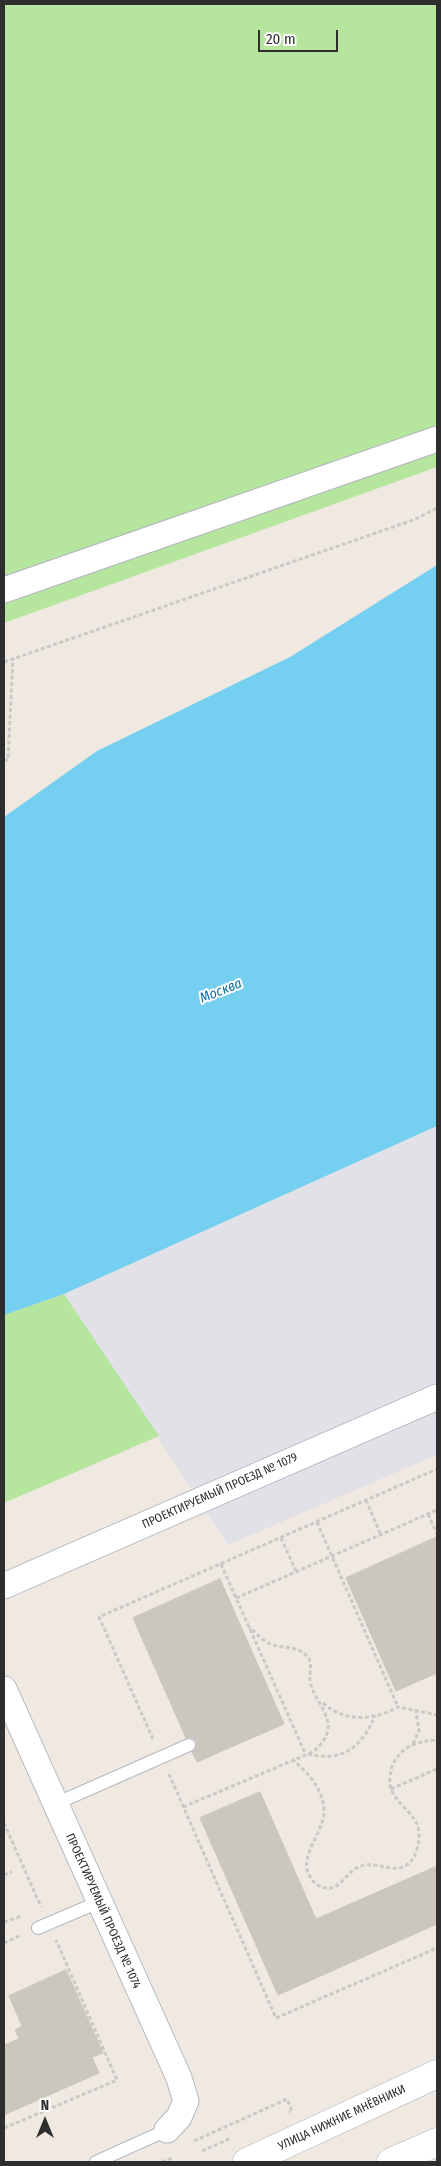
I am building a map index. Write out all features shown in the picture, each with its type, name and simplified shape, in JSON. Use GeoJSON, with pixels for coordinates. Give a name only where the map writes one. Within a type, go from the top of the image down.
{"type":"FeatureCollection","features":[{"type":"Feature","properties":{"kind":"main road","name":"УЛИЦА НИЖНИЕ МНЁВНИКИ"},"geometry":{"type":"LineString","coordinates":[[247,2162],[433,2072]]}},
{"type":"Feature","properties":{"kind":"main road"},"geometry":{"type":"LineString","coordinates":[[391,2162],[437,2142]]}},
{"type":"Feature","properties":{"kind":"street"},"geometry":{"type":"LineString","coordinates":[[4,590],[437,439]]}},
{"type":"Feature","properties":{"kind":"street","name":"ПРОЕКТИРУЕМЫЙ ПРОЕЗД № 1079"},"geometry":{"type":"LineString","coordinates":[[4,1586],[437,1396]]}},
{"type":"Feature","properties":{"kind":"street","name":"ПРОЕКТИРУЕМЫЙ ПРОЕЗД № 1074"},"geometry":{"type":"LineString","coordinates":[[4,1689],[179,2078],[186,2101],[179,2117],[176,2138]]}},
{"type":"Feature","properties":{"kind":"lane"},"geometry":{"type":"LineString","coordinates":[[55,1804],[189,1746]]}},
{"type":"Feature","properties":{"kind":"lane"},"geometry":{"type":"LineString","coordinates":[[43,1926],[100,1902]]}},
{"type":"Feature","properties":{"kind":"lane"},"geometry":{"type":"LineString","coordinates":[[96,2162],[176,2138]]}},
{"type":"Feature","properties":{"kind":"path"},"geometry":{"type":"LineString","coordinates":[[4,662],[416,519],[437,508]]}},
{"type":"Feature","properties":{"kind":"path"},"geometry":{"type":"LineString","coordinates":[[4,760],[8,760],[13,658]]}},
{"type":"Feature","properties":{"kind":"path"},"geometry":{"type":"LineString","coordinates":[[437,1469],[100,1617],[276,2018],[437,1948]]}},
{"type":"Feature","properties":{"kind":"path"},"geometry":{"type":"LineString","coordinates":[[366,1500],[381,1535]]}},
{"type":"Feature","properties":{"kind":"path"},"geometry":{"type":"LineString","coordinates":[[236,1598],[437,1510]]}},
{"type":"Feature","properties":{"kind":"path"},"geometry":{"type":"LineString","coordinates":[[428,1514],[437,1534]]}},
{"type":"Feature","properties":{"kind":"path"},"geometry":{"type":"LineString","coordinates":[[316,1522],[398,1707]]}},
{"type":"Feature","properties":{"kind":"path"},"geometry":{"type":"LineString","coordinates":[[281,1538],[296,1572]]}},
{"type":"Feature","properties":{"kind":"path"},"geometry":{"type":"LineString","coordinates":[[221,1564],[304,1754]]}},
{"type":"Feature","properties":{"kind":"path"},"geometry":{"type":"LineString","coordinates":[[183,1807],[292,1759],[313,1752],[321,1745],[327,1731],[328,1716],[310,1681],[311,1666],[308,1656],[300,1649],[270,1644],[249,1627]]}},
{"type":"Feature","properties":{"kind":"path"},"geometry":{"type":"LineString","coordinates":[[320,1701],[332,1711],[348,1717],[375,1716],[398,1707],[437,1715]]}},
{"type":"Feature","properties":{"kind":"path"},"geometry":{"type":"LineString","coordinates":[[413,1744],[420,1730],[416,1712]]}},
{"type":"Feature","properties":{"kind":"path"},"geometry":{"type":"LineString","coordinates":[[304,1754],[334,1757],[351,1751],[362,1739],[375,1716]]}},
{"type":"Feature","properties":{"kind":"path"},"geometry":{"type":"LineString","coordinates":[[292,1759],[309,1774],[321,1797],[324,1812],[320,1828],[305,1862],[309,1876],[318,1886],[330,1888],[341,1884],[347,1875],[360,1866],[375,1864],[391,1868],[405,1867],[414,1859],[419,1842],[418,1826],[411,1812],[391,1789],[390,1776],[393,1763],[401,1750],[413,1744],[437,1740]]}},
{"type":"Feature","properties":{"kind":"path"},"geometry":{"type":"LineString","coordinates":[[391,1789],[437,1769]]}},
{"type":"Feature","properties":{"kind":"path"},"geometry":{"type":"LineString","coordinates":[[4,1823],[43,1926],[117,2080],[4,2128]]}},
{"type":"Feature","properties":{"kind":"path"},"geometry":{"type":"LineString","coordinates":[[4,1875],[12,1872]]}},
{"type":"Feature","properties":{"kind":"path"},"geometry":{"type":"LineString","coordinates":[[176,2138],[286,2099],[292,2111],[282,2115]]}},
{"type":"Feature","properties":{"kind":"path"},"geometry":{"type":"LineString","coordinates":[[202,2151],[238,2135]]}},
{"type":"Feature","properties":{"kind":"path"},"geometry":{"type":"LineString","coordinates":[[162,2162],[172,2158]]}},
{"type":"Feature","properties":{"kind":"shaded area"},"geometry":{"type":"Polygon","coordinates":[[[437,1126],[437,1455],[228,1545],[64,1294],[437,1126]]]}},
{"type":"Feature","properties":{"kind":"green space"},"geometry":{"type":"Polygon","coordinates":[[[4,4],[437,4],[437,467],[4,623],[4,4]]]}},
{"type":"Feature","properties":{"kind":"green space"},"geometry":{"type":"Polygon","coordinates":[[[64,1294],[159,1436],[4,1503],[4,1315],[64,1294]]]}},
{"type":"Feature","properties":{"kind":"water","name":"Москва"},"geometry":{"type":"Polygon","coordinates":[[[437,565],[437,1126],[64,1294],[4,1315],[4,817],[97,751],[290,657],[437,565]]]}},
{"type":"Feature","properties":{"kind":"building"},"geometry":{"type":"Polygon","coordinates":[[[437,1537],[437,1673],[396,1691],[346,1578],[437,1537]]]}},
{"type":"Feature","properties":{"kind":"building"},"geometry":{"type":"Polygon","coordinates":[[[220,1579],[284,1724],[197,1762],[192,1752],[197,1746],[196,1741],[190,1737],[186,1738],[133,1618],[220,1579]]]}},
{"type":"Feature","properties":{"kind":"building"},"geometry":{"type":"Polygon","coordinates":[[[260,1792],[316,1919],[437,1866],[437,1924],[278,1995],[200,1818],[260,1792]]]}},
{"type":"Feature","properties":{"kind":"building"},"geometry":{"type":"Polygon","coordinates":[[[66,1970],[103,2053],[92,2057],[99,2073],[4,2115],[4,2045],[19,2039],[15,2030],[22,2026],[9,1996],[66,1970]]]}}]}
